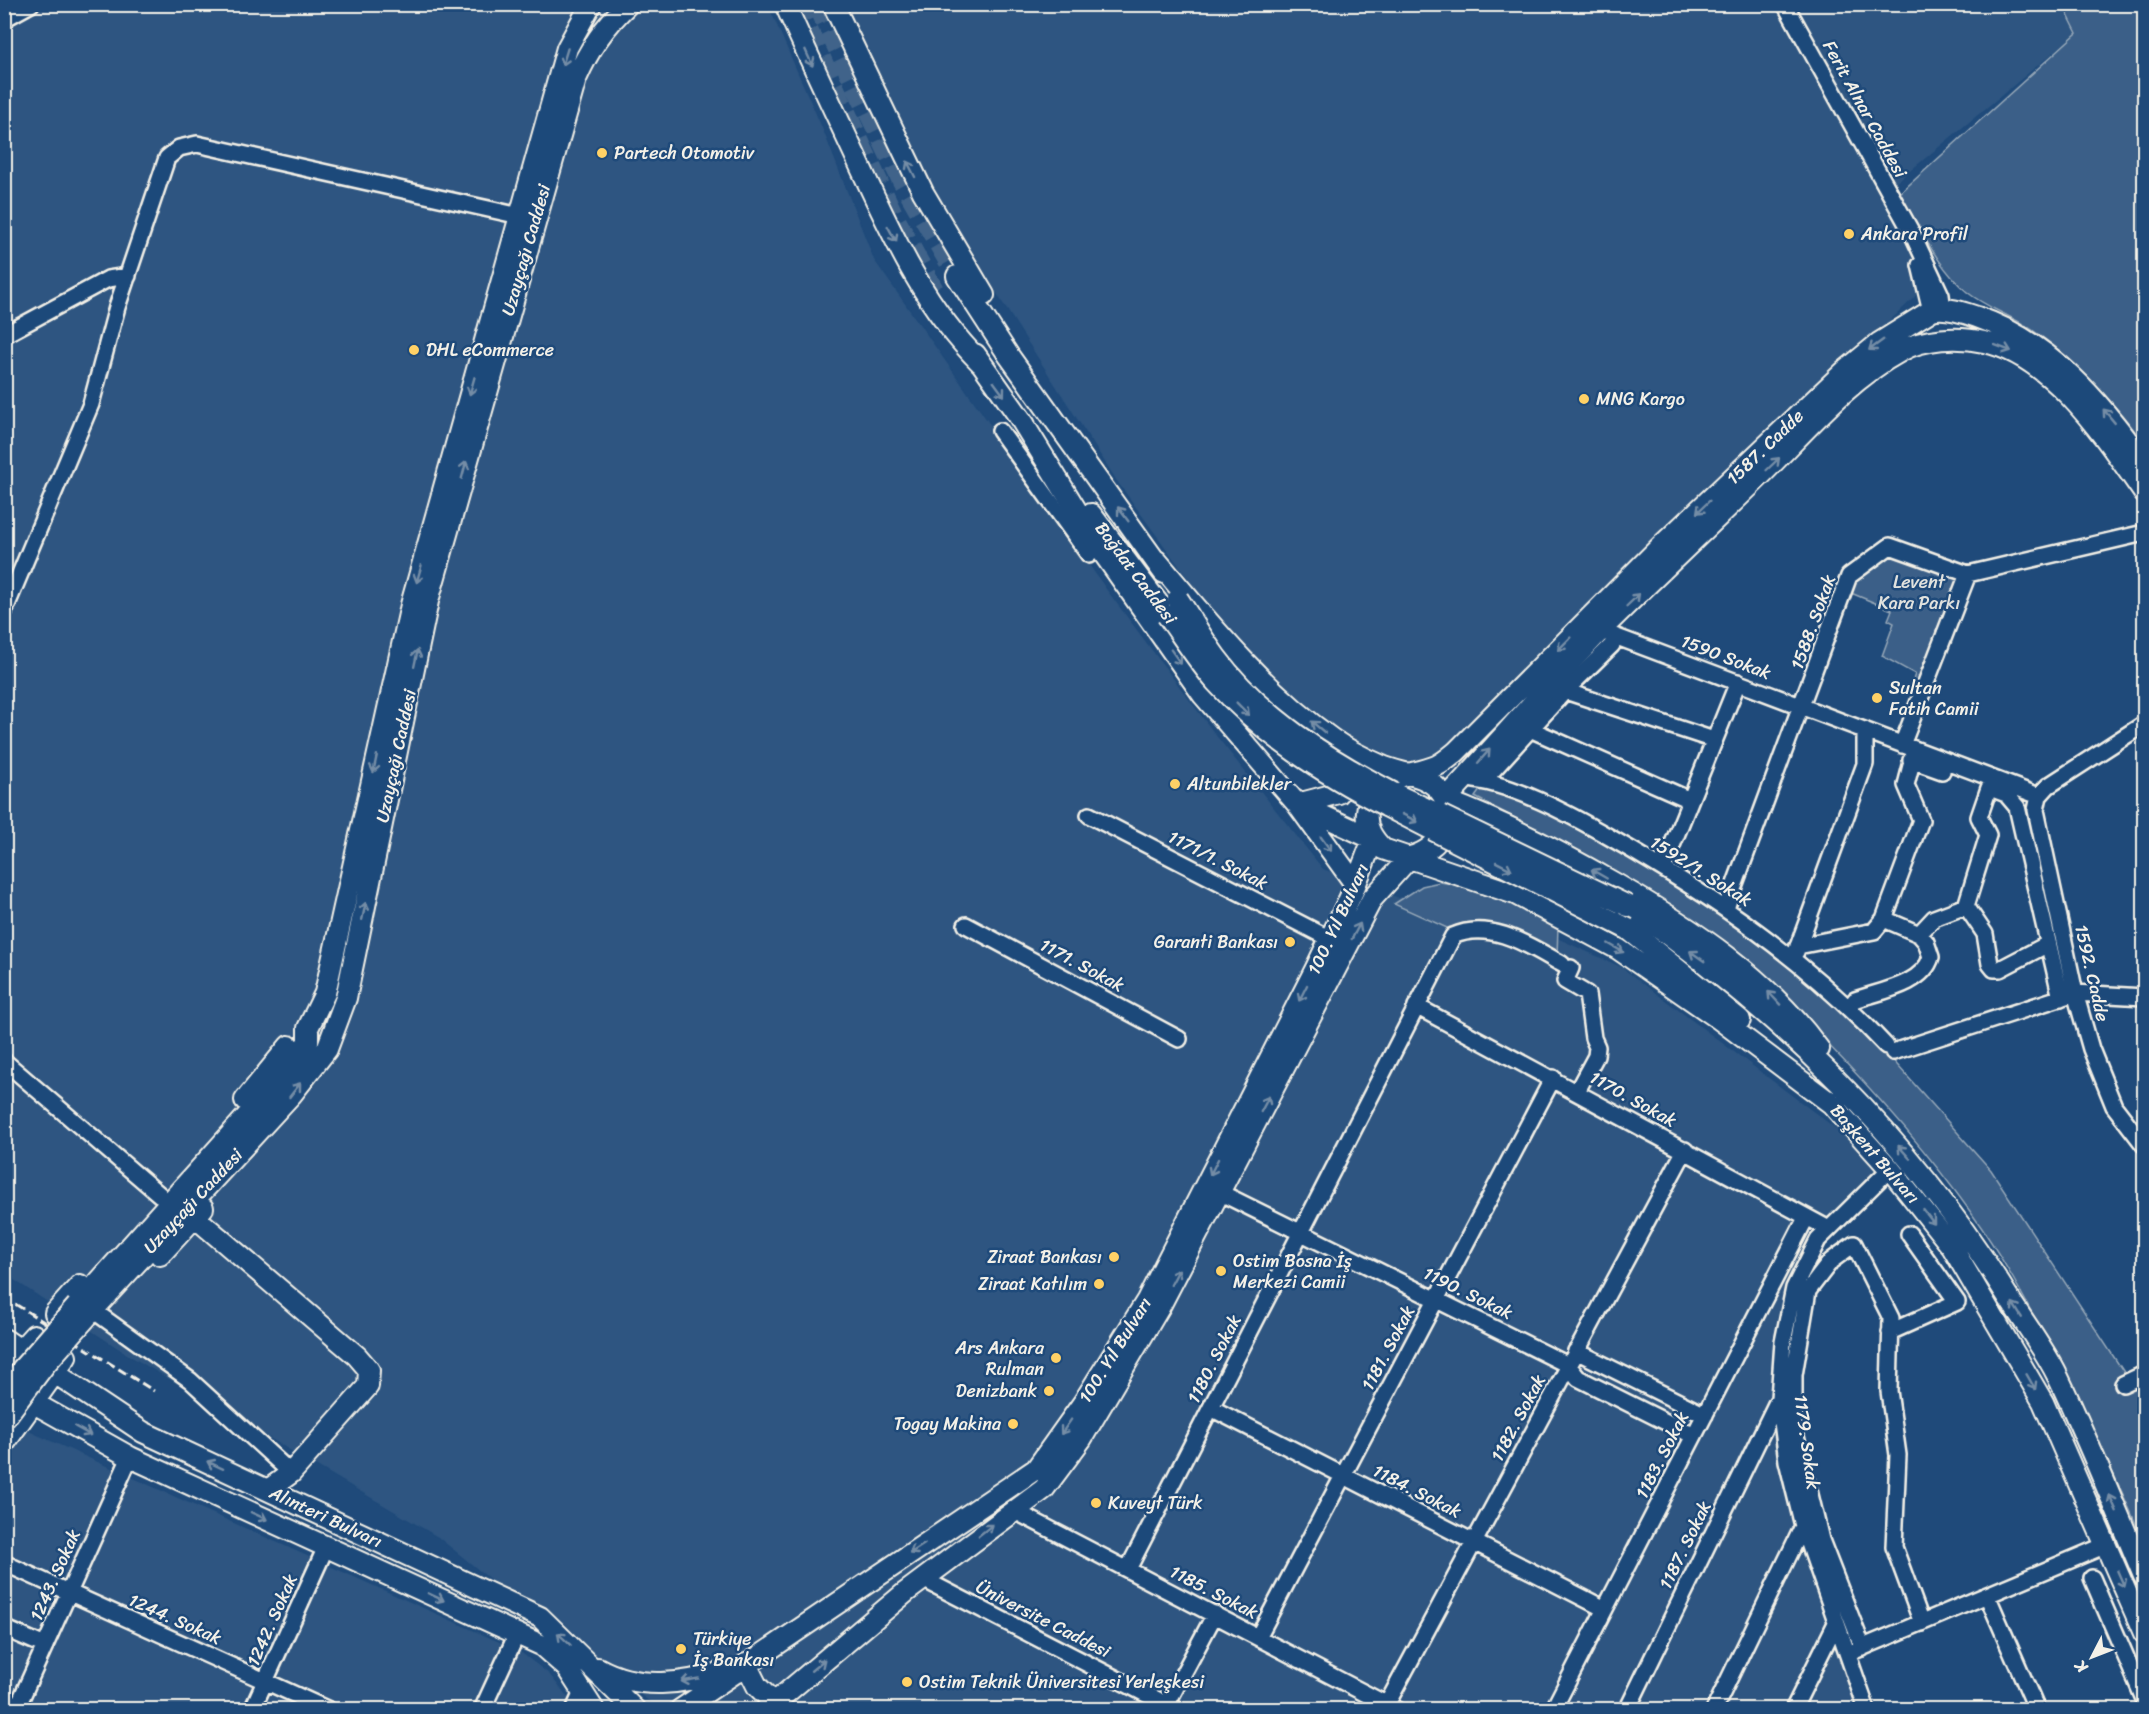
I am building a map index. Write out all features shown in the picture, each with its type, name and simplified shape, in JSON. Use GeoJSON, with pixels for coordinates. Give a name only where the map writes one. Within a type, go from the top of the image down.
{"type":"FeatureCollection","features":[{"type":"Feature","properties":{"kind":"main road","name":"Uzayçağı Caddesi"},"geometry":{"type":"LineString","coordinates":[[4,1394],[22,1368],[87,1319],[308,1042],[308,1028],[325,993],[411,605],[567,48],[591,4]]}},
{"type":"Feature","properties":{"kind":"main road","name":"Uzayçağı Caddesi"},"geometry":{"type":"LineString","coordinates":[[4,1419],[46,1363],[271,1118],[327,1049],[346,998],[428,601],[510,306],[576,79],[589,50],[608,23],[628,4]]}},
{"type":"Feature","properties":{"kind":"main road"},"geometry":{"type":"LineString","coordinates":[[784,4],[885,221],[917,279],[953,336],[981,363]]}},
{"type":"Feature","properties":{"kind":"main road"},"geometry":{"type":"LineString","coordinates":[[832,4],[923,192],[993,309],[1005,351]]}},
{"type":"Feature","properties":{"kind":"main road","name":"Bağdat Caddesi"},"geometry":{"type":"LineString","coordinates":[[957,276],[1005,351],[1157,561],[1173,607]]}},
{"type":"Feature","properties":{"kind":"main road","name":"Bağdat Caddesi"},"geometry":{"type":"LineString","coordinates":[[934,290],[1018,415],[1173,607],[1214,679],[1247,714],[1299,757],[1390,800],[1439,815]]}},
{"type":"Feature","properties":{"kind":"main road"},"geometry":{"type":"LineString","coordinates":[[1936,311],[1955,321],[1954,332],[1944,340],[1927,335],[1923,325],[1936,311]]}},
{"type":"Feature","properties":{"kind":"main road"},"geometry":{"type":"LineString","coordinates":[[1936,311],[1990,321],[2015,333],[2054,359],[2096,401],[2145,463]]}},
{"type":"Feature","properties":{"kind":"main road","name":"1587. Cadde"},"geometry":{"type":"LineString","coordinates":[[1373,839],[1366,816],[1374,792],[1393,777],[1437,766],[1456,752],[1671,537],[1845,371],[1879,343],[1936,311]]}},
{"type":"Feature","properties":{"kind":"main road","name":"1587. Cadde"},"geometry":{"type":"LineString","coordinates":[[1439,815],[1464,779],[1855,384],[1909,347],[1944,340],[1965,339],[1998,345],[2022,357],[2043,373],[2081,410],[2145,493]]}},
{"type":"Feature","properties":{"kind":"main road"},"geometry":{"type":"LineString","coordinates":[[1018,415],[1099,547],[1203,695],[1297,804],[1355,884],[1366,883],[1371,889],[1372,899]]}},
{"type":"Feature","properties":{"kind":"main road"},"geometry":{"type":"LineString","coordinates":[[1157,561],[1259,678],[1340,743],[1380,766],[1429,781],[1439,815],[1499,823],[1562,852],[1665,912],[1716,946],[1760,984],[1809,1036],[1850,1093]]}},
{"type":"Feature","properties":{"kind":"main road"},"geometry":{"type":"LineString","coordinates":[[1297,804],[1339,792],[1351,775],[1347,754],[1340,743]]}},
{"type":"Feature","properties":{"kind":"main road"},"geometry":{"type":"LineString","coordinates":[[1297,804],[1373,839],[1383,849],[1396,855],[1410,857],[1515,894]]}},
{"type":"Feature","properties":{"kind":"main road","name":"100. Yıl Bulvarı"},"geometry":{"type":"LineString","coordinates":[[772,1707],[923,1579],[1044,1489],[1082,1438],[1159,1308],[1372,899],[1410,857],[1428,851],[1442,837],[1448,812],[1439,815]]}},
{"type":"Feature","properties":{"kind":"main road","name":"Başkent Bulvarı"},"geometry":{"type":"LineString","coordinates":[[1439,815],[1628,906],[1734,984],[1850,1093],[1908,1157],[1958,1219],[2057,1375],[2145,1576]]}},
{"type":"Feature","properties":{"kind":"main road","name":"Başkent Bulvarı"},"geometry":{"type":"LineString","coordinates":[[1439,815],[1628,929],[1718,1000],[1837,1108],[1890,1168],[1952,1247],[2043,1402],[2145,1633]]}},
{"type":"Feature","properties":{"kind":"main road"},"geometry":{"type":"LineString","coordinates":[[1499,823],[1481,826],[1468,836],[1470,855],[1478,867],[1515,894],[1618,949],[1719,1019],[1837,1108]]}},
{"type":"Feature","properties":{"kind":"main road","name":"100. Yıl Bulvarı"},"geometry":{"type":"LineString","coordinates":[[680,1710],[1036,1469],[1083,1403],[1146,1300],[1329,939],[1373,839]]}},
{"type":"Feature","properties":{"kind":"main road"},"geometry":{"type":"LineString","coordinates":[[4,1368],[20,1341],[55,1313],[243,1103],[285,1051],[308,1028]]}},
{"type":"Feature","properties":{"kind":"main road"},"geometry":{"type":"LineString","coordinates":[[4,1444],[60,1365],[87,1319],[196,1218],[271,1118]]}},
{"type":"Feature","properties":{"kind":"main road","name":"Uzayçağı Caddesi"},"geometry":{"type":"LineString","coordinates":[[196,1218],[357,1356],[369,1370],[368,1386],[291,1473],[268,1490]]}},
{"type":"Feature","properties":{"kind":"main road","name":"Alınteri Bulvarı"},"geometry":{"type":"LineString","coordinates":[[20,1341],[60,1365],[143,1432],[540,1617],[635,1710]]}},
{"type":"Feature","properties":{"kind":"main road","name":"Alınteri Bulvarı"},"geometry":{"type":"LineString","coordinates":[[4,1382],[32,1402],[130,1457],[541,1645],[567,1668],[578,1701],[594,1710]]}},
{"type":"Feature","properties":{"kind":"main road"},"geometry":{"type":"LineString","coordinates":[[286,1498],[291,1473]]}},
{"type":"Feature","properties":{"kind":"main road"},"geometry":{"type":"LineString","coordinates":[[589,1664],[609,1675],[636,1682],[667,1684],[704,1678],[746,1664],[757,1686],[772,1707]]}},
{"type":"Feature","properties":{"kind":"street"},"geometry":{"type":"LineString","coordinates":[[4,19],[31,4]]}},
{"type":"Feature","properties":{"kind":"street","name":"Ferit Alnar Caddesi"},"geometry":{"type":"LineString","coordinates":[[1785,4],[1912,233],[1941,295],[1936,311]]}},
{"type":"Feature","properties":{"kind":"street"},"geometry":{"type":"LineString","coordinates":[[4,612],[91,404],[128,276],[167,158],[179,148],[191,144],[520,216]]}},
{"type":"Feature","properties":{"kind":"street"},"geometry":{"type":"LineString","coordinates":[[4,335],[108,279],[128,276]]}},
{"type":"Feature","properties":{"kind":"street"},"geometry":{"type":"LineString","coordinates":[[1000,431],[1089,555]]}},
{"type":"Feature","properties":{"kind":"street"},"geometry":{"type":"LineString","coordinates":[[1796,952],[1874,931],[1884,919],[1921,820],[1906,785],[1910,751],[1968,574],[2145,533]]}},
{"type":"Feature","properties":{"kind":"street","name":"1588. Sokak"},"geometry":{"type":"LineString","coordinates":[[1726,908],[1803,706],[1849,576],[1890,546],[1968,574]]}},
{"type":"Feature","properties":{"kind":"street"},"geometry":{"type":"LineString","coordinates":[[1484,780],[1565,691],[1606,638]]}},
{"type":"Feature","properties":{"kind":"street","name":"1590 Sokak"},"geometry":{"type":"LineString","coordinates":[[1606,638],[1738,682],[1865,730],[1910,751],[2039,796]]}},
{"type":"Feature","properties":{"kind":"street"},"geometry":{"type":"LineString","coordinates":[[1663,868],[1738,682]]}},
{"type":"Feature","properties":{"kind":"street"},"geometry":{"type":"LineString","coordinates":[[1565,691],[1714,740]]}},
{"type":"Feature","properties":{"kind":"street"},"geometry":{"type":"LineString","coordinates":[[2039,796],[2048,786],[2145,724]]}},
{"type":"Feature","properties":{"kind":"street"},"geometry":{"type":"LineString","coordinates":[[1530,729],[1690,800]]}},
{"type":"Feature","properties":{"kind":"street"},"geometry":{"type":"LineString","coordinates":[[1796,952],[1866,764],[1865,730]]}},
{"type":"Feature","properties":{"kind":"street"},"geometry":{"type":"LineString","coordinates":[[1910,751],[2006,794],[2017,807],[2048,944],[2068,995],[2145,997]]}},
{"type":"Feature","properties":{"kind":"street","name":"1592/1. Sokak"},"geometry":{"type":"LineString","coordinates":[[1464,779],[1484,780],[1569,814],[1663,868],[1796,952],[1890,1049],[2068,995]]}},
{"type":"Feature","properties":{"kind":"street"},"geometry":{"type":"LineString","coordinates":[[1966,906],[1988,835],[1979,817],[1989,788]]}},
{"type":"Feature","properties":{"kind":"street","name":"1592. Cadde"},"geometry":{"type":"LineString","coordinates":[[2039,796],[2036,816],[2068,995],[2108,1094],[2117,1111],[2145,1145]]}},
{"type":"Feature","properties":{"kind":"street","name":"1171/1. Sokak"},"geometry":{"type":"LineString","coordinates":[[1089,815],[1329,939]]}},
{"type":"Feature","properties":{"kind":"street"},"geometry":{"type":"LineString","coordinates":[[1919,934],[1934,918],[1966,906]]}},
{"type":"Feature","properties":{"kind":"street"},"geometry":{"type":"LineString","coordinates":[[1966,906],[1985,934],[1990,964],[1994,969],[2000,969],[2048,944]]}},
{"type":"Feature","properties":{"kind":"street"},"geometry":{"type":"LineString","coordinates":[[1851,1007],[1856,1000],[1913,979],[1924,971],[1931,957],[1926,942],[1919,934],[1884,919]]}},
{"type":"Feature","properties":{"kind":"street","name":"1171. Sokak"},"geometry":{"type":"LineString","coordinates":[[966,925],[1179,1040]]}},
{"type":"Feature","properties":{"kind":"street","name":"1180. Sokak"},"geometry":{"type":"LineString","coordinates":[[1128,1569],[1453,936],[1467,929],[1496,932],[1527,944],[1566,966],[1565,981],[1587,994],[1593,1038],[1597,1047],[1596,1056],[1577,1091]]}},
{"type":"Feature","properties":{"kind":"street","name":"1170. Sokak"},"geometry":{"type":"LineString","coordinates":[[1416,1006],[1553,1078],[1828,1229]]}},
{"type":"Feature","properties":{"kind":"street"},"geometry":{"type":"LineString","coordinates":[[4,1061],[160,1195]]}},
{"type":"Feature","properties":{"kind":"street","name":"1181. Sokak"},"geometry":{"type":"LineString","coordinates":[[1258,1637],[1553,1078]]}},
{"type":"Feature","properties":{"kind":"street","name":"1182. Sokak"},"geometry":{"type":"LineString","coordinates":[[1392,1707],[1473,1542],[1684,1150]]}},
{"type":"Feature","properties":{"kind":"street","name":"1179. Sokak"},"geometry":{"type":"LineString","coordinates":[[1867,1710],[1803,1526],[1787,1461],[1779,1398],[1783,1342],[1794,1288],[1818,1240],[1890,1168]]}},
{"type":"Feature","properties":{"kind":"street","name":"1190. Sokak"},"geometry":{"type":"LineString","coordinates":[[1219,1192],[1568,1365],[1578,1378],[1694,1436]]}},
{"type":"Feature","properties":{"kind":"street","name":"1183. Sokak"},"geometry":{"type":"LineString","coordinates":[[1553,1710],[1806,1218]]}},
{"type":"Feature","properties":{"kind":"street"},"geometry":{"type":"LineString","coordinates":[[1890,1332],[1958,1302],[1909,1234]]}},
{"type":"Feature","properties":{"kind":"street"},"geometry":{"type":"LineString","coordinates":[[1863,1648],[1821,1540],[1794,1428],[1794,1375],[1808,1290],[1831,1261],[1854,1244],[1891,1318],[1889,1391],[1898,1455],[1894,1547],[1922,1623]]}},
{"type":"Feature","properties":{"kind":"street"},"geometry":{"type":"LineString","coordinates":[[87,1319],[190,1380],[291,1473]]}},
{"type":"Feature","properties":{"kind":"street"},"geometry":{"type":"LineString","coordinates":[[1576,1351],[1705,1415]]}},
{"type":"Feature","properties":{"kind":"street"},"geometry":{"type":"LineString","coordinates":[[2123,1384],[2145,1374]]}},
{"type":"Feature","properties":{"kind":"street","name":"1187. Sokak"},"geometry":{"type":"LineString","coordinates":[[1627,1710],[1779,1398]]}},
{"type":"Feature","properties":{"kind":"street","name":"1184. Sokak"},"geometry":{"type":"LineString","coordinates":[[1211,1408],[1605,1609]]}},
{"type":"Feature","properties":{"kind":"street","name":"1243. Sokak"},"geometry":{"type":"LineString","coordinates":[[16,1710],[130,1457]]}},
{"type":"Feature","properties":{"kind":"street","name":"1185. Sokak"},"geometry":{"type":"LineString","coordinates":[[1013,1510],[1392,1707]]}},
{"type":"Feature","properties":{"kind":"street"},"geometry":{"type":"LineString","coordinates":[[1714,1710],[1803,1526]]}},
{"type":"Feature","properties":{"kind":"street"},"geometry":{"type":"LineString","coordinates":[[1848,1654],[2106,1545]]}},
{"type":"Feature","properties":{"kind":"street","name":"1242. Sokak"},"geometry":{"type":"LineString","coordinates":[[252,1710],[326,1547]]}},
{"type":"Feature","properties":{"kind":"street","name":"1244. Sokak"},"geometry":{"type":"LineString","coordinates":[[4,1563],[329,1710]]}},
{"type":"Feature","properties":{"kind":"street"},"geometry":{"type":"LineString","coordinates":[[2092,1578],[2145,1699]]}},
{"type":"Feature","properties":{"kind":"street","name":"Üniversite Caddesi"},"geometry":{"type":"LineString","coordinates":[[923,1579],[1172,1707]]}},
{"type":"Feature","properties":{"kind":"street"},"geometry":{"type":"LineString","coordinates":[[1987,1595],[2037,1710]]}},
{"type":"Feature","properties":{"kind":"street"},"geometry":{"type":"LineString","coordinates":[[1172,1707],[1215,1614]]}},
{"type":"Feature","properties":{"kind":"street"},"geometry":{"type":"LineString","coordinates":[[1793,1710],[1836,1623]]}},
{"type":"Feature","properties":{"kind":"street"},"geometry":{"type":"LineString","coordinates":[[4,1628],[45,1646]]}},
{"type":"Feature","properties":{"kind":"street"},"geometry":{"type":"LineString","coordinates":[[482,1710],[517,1634]]}},
{"type":"Feature","properties":{"kind":"shaded area"},"geometry":{"type":"Polygon","coordinates":[[[2063,4],[2077,33],[1888,189],[1912,233],[1925,287],[1436,758],[1393,763],[1326,723],[1244,655],[1119,484],[943,210],[847,5],[2063,4]]]}},
{"type":"Feature","properties":{"kind":"shaded area"},"geometry":{"type":"Polygon","coordinates":[[[4,5],[768,5],[823,130],[874,260],[1109,593],[1218,738],[1323,869],[1399,898],[1433,882],[1621,967],[1890,1169],[1829,1229],[1794,1288],[1779,1398],[1867,1709],[660,1709],[564,1639],[438,1537],[130,1356],[5,1274],[4,5]]]}},
{"type":"Feature","properties":{"kind":"shaded area"},"geometry":{"type":"Polygon","coordinates":[[[24,1429],[519,1651],[549,1674],[577,1709],[5,1709],[4,1467],[24,1429]]]}},
{"type":"Feature","properties":{"kind":"green space"},"geometry":{"type":"Polygon","coordinates":[[[2063,5],[2144,5],[2144,443],[2106,396],[2063,354],[2031,329],[1975,298],[1957,282],[1938,259],[1899,194],[2077,33],[2063,5]]]}},
{"type":"Feature","properties":{"kind":"green space","name":"Levent Kara Parkı"},"geometry":{"type":"Polygon","coordinates":[[[1891,548],[1962,574],[1919,686],[1912,683],[1915,674],[1882,656],[1894,623],[1888,620],[1892,610],[1851,593],[1857,573],[1891,548]]]}},
{"type":"Feature","properties":{"kind":"green space"},"geometry":{"type":"Polygon","coordinates":[[[1483,786],[1530,803],[1594,834],[1703,898],[1794,963],[1890,1057],[1991,1170],[2125,1374],[2144,1365],[2144,1543],[2086,1417],[2012,1277],[1972,1214],[1900,1122],[1777,990],[1729,946],[1669,904],[1637,885],[1475,797],[1483,786]]]}},
{"type":"Feature","properties":{"kind":"green space"},"geometry":{"type":"Polygon","coordinates":[[[1440,882],[1483,889],[1558,926],[1557,956],[1517,933],[1493,924],[1464,924],[1447,928],[1394,904],[1422,886],[1440,882]]]}},
{"type":"Feature","properties":{"kind":"tunnel"},"geometry":{"type":"LineString","coordinates":[[796,4],[894,216],[934,290]]}},
{"type":"Feature","properties":{"kind":"tunnel"},"geometry":{"type":"LineString","coordinates":[[816,4],[901,179],[957,276]]}},
{"type":"Feature","properties":{"kind":"railway"},"geometry":{"type":"LineString","coordinates":[[4,1297],[154,1391]]}},
{"type":"Feature","properties":{"kind":"place","name":"Partech Otomotiv"},"geometry":{"type":"Point","coordinates":[602,153]}},
{"type":"Feature","properties":{"kind":"place","name":"Ankara Profil"},"geometry":{"type":"Point","coordinates":[1849,234]}},
{"type":"Feature","properties":{"kind":"place","name":"DHL eCommerce"},"geometry":{"type":"Point","coordinates":[414,350]}},
{"type":"Feature","properties":{"kind":"place","name":"MNG Kargo"},"geometry":{"type":"Point","coordinates":[1584,399]}},
{"type":"Feature","properties":{"kind":"place","name":"Sultan Fatih Camii"},"geometry":{"type":"Point","coordinates":[1877,698]}},
{"type":"Feature","properties":{"kind":"place","name":"Altunbilekler"},"geometry":{"type":"Point","coordinates":[1175,784]}},
{"type":"Feature","properties":{"kind":"place","name":"Garanti Bankası"},"geometry":{"type":"Point","coordinates":[1290,942]}},
{"type":"Feature","properties":{"kind":"place","name":"Ziraat Bankası"},"geometry":{"type":"Point","coordinates":[1114,1257]}},
{"type":"Feature","properties":{"kind":"place","name":"Ostim Bosna İş Merkezi Camii"},"geometry":{"type":"Point","coordinates":[1221,1271]}},
{"type":"Feature","properties":{"kind":"place","name":"Ziraat Katılım"},"geometry":{"type":"Point","coordinates":[1099,1284]}},
{"type":"Feature","properties":{"kind":"place","name":"Ars Ankara Rulman"},"geometry":{"type":"Point","coordinates":[1056,1358]}},
{"type":"Feature","properties":{"kind":"place","name":"Denizbank"},"geometry":{"type":"Point","coordinates":[1049,1391]}},
{"type":"Feature","properties":{"kind":"place","name":"Togay Makina"},"geometry":{"type":"Point","coordinates":[1013,1424]}},
{"type":"Feature","properties":{"kind":"place","name":"Kuveyt Türk"},"geometry":{"type":"Point","coordinates":[1096,1503]}},
{"type":"Feature","properties":{"kind":"place","name":"Türkiye İş Bankası"},"geometry":{"type":"Point","coordinates":[681,1649]}},
{"type":"Feature","properties":{"kind":"place","name":"Ostim Teknik Üniversitesi Yerleşkesi"},"geometry":{"type":"Point","coordinates":[907,1682]}}]}
